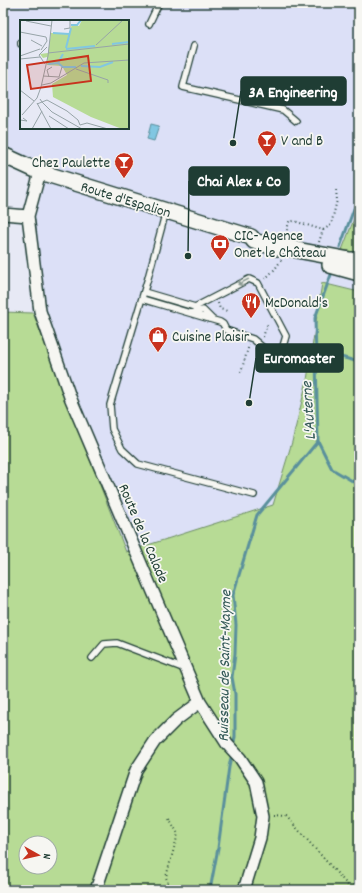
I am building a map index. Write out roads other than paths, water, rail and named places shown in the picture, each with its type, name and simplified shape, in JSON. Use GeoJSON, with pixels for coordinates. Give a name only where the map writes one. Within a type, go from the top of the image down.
{"type":"FeatureCollection","features":[{"type":"Feature","properties":{"kind":"main road","name":"Route d'Espalion"},"geometry":{"type":"LineString","coordinates":[[3,155],[40,172],[251,237],[256,234],[289,245]]}},
{"type":"Feature","properties":{"kind":"main road"},"geometry":{"type":"LineString","coordinates":[[289,245],[350,260],[359,260]]}},
{"type":"Feature","properties":{"kind":"main road"},"geometry":{"type":"LineString","coordinates":[[289,245],[328,264],[359,273]]}},
{"type":"Feature","properties":{"kind":"street","name":"Route de la Calade"},"geometry":{"type":"LineString","coordinates":[[40,172],[28,216],[42,319],[70,397],[200,702],[227,744],[240,758],[256,782],[263,816],[260,838],[244,890]]}},
{"type":"Feature","properties":{"kind":"street"},"geometry":{"type":"LineString","coordinates":[[3,214],[28,216]]}},
{"type":"Feature","properties":{"kind":"street"},"geometry":{"type":"LineString","coordinates":[[96,890],[136,770],[155,741],[176,720],[200,702]]}},
{"type":"Feature","properties":{"kind":"lane"},"geometry":{"type":"LineString","coordinates":[[149,24],[159,3]]}},
{"type":"Feature","properties":{"kind":"lane"},"geometry":{"type":"LineString","coordinates":[[194,46],[183,87],[283,110],[296,121]]}},
{"type":"Feature","properties":{"kind":"lane"},"geometry":{"type":"LineString","coordinates":[[166,211],[143,296],[110,405],[112,429],[122,449],[138,464],[254,495]]}},
{"type":"Feature","properties":{"kind":"lane"},"geometry":{"type":"LineString","coordinates":[[249,279],[258,283],[286,336],[282,353],[266,351],[253,339],[226,330],[220,322],[143,296],[195,307],[249,279]]}},
{"type":"Feature","properties":{"kind":"lane"},"geometry":{"type":"LineString","coordinates":[[92,658],[104,644],[117,643],[186,669]]}},
{"type":"Feature","properties":{"kind":"water"},"geometry":{"type":"Polygon","coordinates":[[[151,124],[159,126],[154,141],[147,139],[151,124]]]}},
{"type":"Feature","properties":{"kind":"waterway","name":"L'Auterne"},"geometry":{"type":"LineString","coordinates":[[340,247],[359,195]]}},
{"type":"Feature","properties":{"kind":"waterway","name":"L'Auterne"},"geometry":{"type":"LineString","coordinates":[[332,272],[315,318],[318,441],[332,469],[359,485]]}},
{"type":"Feature","properties":{"kind":"waterway"},"geometry":{"type":"LineString","coordinates":[[316,351],[359,362]]}},
{"type":"Feature","properties":{"kind":"waterway","name":"Ruisseau de Saint-Mayme"},"geometry":{"type":"LineString","coordinates":[[233,747],[235,737],[235,694],[232,677],[235,654],[236,625],[233,595],[257,515],[318,441]]}},
{"type":"Feature","properties":{"kind":"waterway","name":"Ruisseau de Saint-Mayme"},"geometry":{"type":"LineString","coordinates":[[210,890],[218,848],[232,753]]}},
{"type":"Feature","properties":{"kind":"place","name":"3A Engineering"},"geometry":{"type":"Point","coordinates":[233,143]}},
{"type":"Feature","properties":{"kind":"place","name":"V and B"},"geometry":{"type":"Point","coordinates":[267,157]}},
{"type":"Feature","properties":{"kind":"place","name":"Chez Paulette"},"geometry":{"type":"Point","coordinates":[124,179]}},
{"type":"Feature","properties":{"kind":"place","name":"Chai Alex & Co"},"geometry":{"type":"Point","coordinates":[188,256]}},
{"type":"Feature","properties":{"kind":"place","name":"CIC- Agence Onet le Château"},"geometry":{"type":"Point","coordinates":[220,261]}},
{"type":"Feature","properties":{"kind":"place","name":"McDonald's"},"geometry":{"type":"Point","coordinates":[251,319]}},
{"type":"Feature","properties":{"kind":"place","name":"Cuisine Plaisir"},"geometry":{"type":"Point","coordinates":[158,353]}},
{"type":"Feature","properties":{"kind":"place","name":"Euromaster"},"geometry":{"type":"Point","coordinates":[249,403]}}]}
